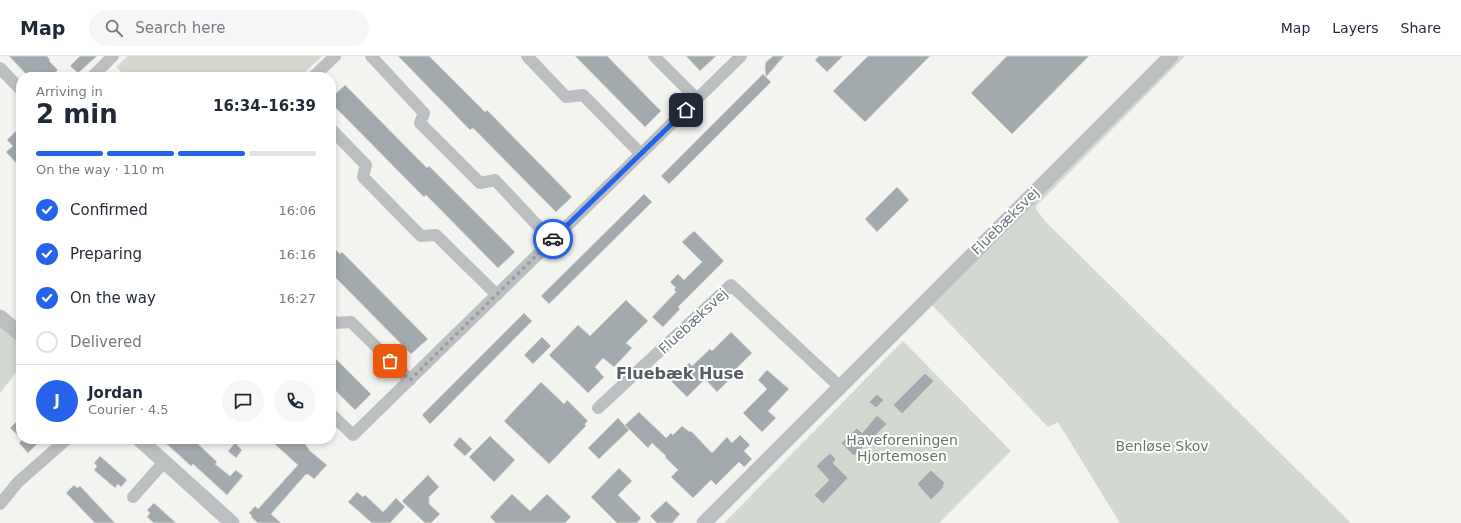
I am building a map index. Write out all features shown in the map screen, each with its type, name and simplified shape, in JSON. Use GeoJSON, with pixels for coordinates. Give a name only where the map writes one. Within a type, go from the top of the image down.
{"type":"FeatureCollection","features":[{"type":"Feature","properties":{"kind":"street"},"geometry":{"type":"LineString","coordinates":[[97,72],[113,56]]}},
{"type":"Feature","properties":{"kind":"street"},"geometry":{"type":"LineString","coordinates":[[318,72],[335,56]]}},
{"type":"Feature","properties":{"kind":"street"},"geometry":{"type":"LineString","coordinates":[[372,56],[424,112],[420,122],[480,182],[495,180],[552,241]]}},
{"type":"Feature","properties":{"kind":"street"},"geometry":{"type":"LineString","coordinates":[[527,56],[566,97],[583,96],[641,154]]}},
{"type":"Feature","properties":{"kind":"street"},"geometry":{"type":"LineString","coordinates":[[654,56],[697,99]]}},
{"type":"Feature","properties":{"kind":"street"},"geometry":{"type":"LineString","coordinates":[[336,419],[353,435],[741,56]]}},
{"type":"Feature","properties":{"kind":"street","name":"Fluebæksvej"},"geometry":{"type":"LineString","coordinates":[[704,523],[1171,56]]}},
{"type":"Feature","properties":{"kind":"street"},"geometry":{"type":"LineString","coordinates":[[0,68],[16,85]]}},
{"type":"Feature","properties":{"kind":"street"},"geometry":{"type":"LineString","coordinates":[[336,134],[366,165],[363,177],[421,236],[436,235],[497,295]]}},
{"type":"Feature","properties":{"kind":"street","name":"Fluebæksvej"},"geometry":{"type":"LineString","coordinates":[[598,408],[731,285],[840,387]]}},
{"type":"Feature","properties":{"kind":"street"},"geometry":{"type":"LineString","coordinates":[[0,316],[16,330]]}},
{"type":"Feature","properties":{"kind":"street"},"geometry":{"type":"LineString","coordinates":[[336,323],[351,322],[410,380]]}},
{"type":"Feature","properties":{"kind":"street"},"geometry":{"type":"LineString","coordinates":[[0,504],[18,482],[61,444]]}},
{"type":"Feature","properties":{"kind":"street"},"geometry":{"type":"LineString","coordinates":[[144,444],[232,523]]}},
{"type":"Feature","properties":{"kind":"street"},"geometry":{"type":"LineString","coordinates":[[133,497],[164,462]]}},
{"type":"Feature","properties":{"kind":"green space"},"geometry":{"type":"Polygon","coordinates":[[[128,56],[322,56],[305,72],[122,72],[116,67],[128,56]]]}},
{"type":"Feature","properties":{"kind":"green space","name":"Benløse Skov"},"geometry":{"type":"Polygon","coordinates":[[[1179,56],[1185,56],[1037,205],[1036,208],[1047,223],[1351,523],[1120,523],[1058,422],[1048,427],[931,304],[1179,56]]]}},
{"type":"Feature","properties":{"kind":"green space"},"geometry":{"type":"Polygon","coordinates":[[[0,327],[16,341],[16,372],[0,393],[0,327]]]}},
{"type":"Feature","properties":{"kind":"green space","name":"Haveforeningen Hjortemosen"},"geometry":{"type":"Polygon","coordinates":[[[903,341],[1011,451],[939,523],[724,523],[903,341]]]}},
{"type":"Feature","properties":{"kind":"building"},"geometry":{"type":"Polygon","coordinates":[[[9,56],[47,56],[50,60],[49,61],[58,70],[56,72],[24,72],[9,56]]]}},
{"type":"Feature","properties":{"kind":"building"},"geometry":{"type":"Polygon","coordinates":[[[80,56],[97,56],[79,72],[77,72],[70,66],[80,56]]]}},
{"type":"Feature","properties":{"kind":"building"},"geometry":{"type":"Polygon","coordinates":[[[398,56],[429,56],[485,112],[487,110],[572,197],[556,212],[473,128],[470,130],[398,56]]]}},
{"type":"Feature","properties":{"kind":"building"},"geometry":{"type":"Polygon","coordinates":[[[575,56],[607,56],[661,111],[645,127],[575,56]]]}},
{"type":"Feature","properties":{"kind":"building"},"geometry":{"type":"Polygon","coordinates":[[[686,56],[716,56],[700,71],[686,56]]]}},
{"type":"Feature","properties":{"kind":"building"},"geometry":{"type":"Polygon","coordinates":[[[773,56],[784,56],[766,77],[766,62],[773,56]]]}},
{"type":"Feature","properties":{"kind":"building"},"geometry":{"type":"Polygon","coordinates":[[[819,56],[843,56],[827,72],[815,60],[819,56]]]}},
{"type":"Feature","properties":{"kind":"building"},"geometry":{"type":"Polygon","coordinates":[[[868,56],[930,56],[865,122],[833,91],[868,56]]]}},
{"type":"Feature","properties":{"kind":"building"},"geometry":{"type":"Polygon","coordinates":[[[1007,56],[1089,56],[1012,134],[971,93],[1007,56]]]}},
{"type":"Feature","properties":{"kind":"building"},"geometry":{"type":"Polygon","coordinates":[[[763,74],[771,82],[669,184],[661,176],[763,74]]]}},
{"type":"Feature","properties":{"kind":"building"},"geometry":{"type":"Polygon","coordinates":[[[345,85],[427,168],[429,166],[515,252],[498,268],[426,195],[424,197],[336,108],[336,93],[345,85]]]}},
{"type":"Feature","properties":{"kind":"building"},"geometry":{"type":"Polygon","coordinates":[[[16,131],[16,163],[6,152],[13,146],[7,140],[16,131]]]}},
{"type":"Feature","properties":{"kind":"building"},"geometry":{"type":"Polygon","coordinates":[[[897,187],[909,200],[877,232],[865,219],[897,187]]]}},
{"type":"Feature","properties":{"kind":"building"},"geometry":{"type":"Polygon","coordinates":[[[644,194],[652,202],[549,304],[541,296],[644,194]]]}},
{"type":"Feature","properties":{"kind":"building"},"geometry":{"type":"Polygon","coordinates":[[[694,231],[724,261],[678,307],[680,309],[663,327],[652,317],[676,292],[674,289],[676,288],[670,282],[678,274],[684,280],[702,262],[682,242],[694,231]]]}},
{"type":"Feature","properties":{"kind":"building"},"geometry":{"type":"Polygon","coordinates":[[[336,250],[340,254],[342,252],[428,339],[411,354],[336,278],[336,250]]]}},
{"type":"Feature","properties":{"kind":"building"},"geometry":{"type":"Polygon","coordinates":[[[626,300],[648,321],[626,343],[632,348],[614,367],[603,358],[595,367],[604,377],[588,393],[549,355],[578,325],[590,336],[626,300]]]}},
{"type":"Feature","properties":{"kind":"building"},"geometry":{"type":"Polygon","coordinates":[[[524,313],[532,321],[430,424],[422,415],[524,313]]]}},
{"type":"Feature","properties":{"kind":"building"},"geometry":{"type":"Polygon","coordinates":[[[731,332],[752,353],[733,372],[735,374],[717,392],[705,379],[687,397],[671,381],[689,363],[692,366],[710,349],[712,351],[731,332]]]}},
{"type":"Feature","properties":{"kind":"building"},"geometry":{"type":"Polygon","coordinates":[[[542,337],[551,346],[533,364],[524,355],[542,337]]]}},
{"type":"Feature","properties":{"kind":"building"},"geometry":{"type":"Polygon","coordinates":[[[336,359],[371,394],[355,410],[336,391],[336,359]]]}},
{"type":"Feature","properties":{"kind":"building"},"geometry":{"type":"Polygon","coordinates":[[[767,370],[789,389],[768,411],[776,418],[762,432],[743,413],[767,389],[758,380],[767,370]]]}},
{"type":"Feature","properties":{"kind":"building"},"geometry":{"type":"Polygon","coordinates":[[[925,373],[934,381],[902,414],[893,405],[925,373]]]}},
{"type":"Feature","properties":{"kind":"building"},"geometry":{"type":"Polygon","coordinates":[[[541,382],[564,404],[567,400],[588,421],[585,424],[586,426],[549,464],[504,421],[541,382]]]}},
{"type":"Feature","properties":{"kind":"building"},"geometry":{"type":"Polygon","coordinates":[[[877,394],[884,400],[876,408],[869,402],[877,394]]]}},
{"type":"Feature","properties":{"kind":"building"},"geometry":{"type":"Polygon","coordinates":[[[639,412],[666,438],[671,433],[673,435],[682,426],[690,432],[691,431],[712,453],[727,437],[732,443],[740,435],[750,445],[744,451],[752,459],[744,467],[739,462],[716,485],[711,480],[693,498],[671,477],[678,470],[665,457],[666,456],[652,443],[648,448],[625,425],[639,412]]]}},
{"type":"Feature","properties":{"kind":"building"},"geometry":{"type":"Polygon","coordinates":[[[877,415],[887,424],[854,456],[841,443],[857,428],[862,433],[877,415]]]}},
{"type":"Feature","properties":{"kind":"building"},"geometry":{"type":"Polygon","coordinates":[[[618,418],[629,430],[599,459],[588,448],[618,418]]]}},
{"type":"Feature","properties":{"kind":"building"},"geometry":{"type":"Polygon","coordinates":[[[16,422],[16,433],[10,428],[16,422]]]}},
{"type":"Feature","properties":{"kind":"building"},"geometry":{"type":"Polygon","coordinates":[[[490,436],[515,460],[494,482],[469,457],[490,436]]]}},
{"type":"Feature","properties":{"kind":"building"},"geometry":{"type":"Polygon","coordinates":[[[460,437],[472,449],[465,456],[453,445],[460,437]]]}},
{"type":"Feature","properties":{"kind":"building"},"geometry":{"type":"Polygon","coordinates":[[[20,444],[37,444],[28,453],[20,444]]]}},
{"type":"Feature","properties":{"kind":"building"},"geometry":{"type":"Polygon","coordinates":[[[167,444],[198,444],[217,462],[215,464],[230,476],[236,470],[243,476],[227,495],[193,464],[191,466],[167,444]]]}},
{"type":"Feature","properties":{"kind":"building"},"geometry":{"type":"Polygon","coordinates":[[[234,444],[242,450],[236,458],[228,451],[234,444]]]}},
{"type":"Feature","properties":{"kind":"building"},"geometry":{"type":"Polygon","coordinates":[[[275,444],[305,444],[310,451],[327,465],[314,479],[306,474],[271,514],[281,523],[258,523],[249,513],[255,506],[258,509],[298,465],[275,444]]]}},
{"type":"Feature","properties":{"kind":"building"},"geometry":{"type":"Polygon","coordinates":[[[830,453],[836,459],[833,463],[848,478],[823,504],[814,495],[829,480],[816,466],[830,453]]]}},
{"type":"Feature","properties":{"kind":"building"},"geometry":{"type":"Polygon","coordinates":[[[100,456],[127,480],[121,487],[118,484],[115,488],[94,470],[97,466],[94,463],[100,456]]]}},
{"type":"Feature","properties":{"kind":"building"},"geometry":{"type":"Polygon","coordinates":[[[619,468],[632,481],[618,495],[641,518],[637,523],[617,523],[591,497],[619,468]]]}},
{"type":"Feature","properties":{"kind":"building"},"geometry":{"type":"Polygon","coordinates":[[[931,470],[945,483],[943,485],[944,487],[931,500],[917,484],[931,470]]]}},
{"type":"Feature","properties":{"kind":"building"},"geometry":{"type":"Polygon","coordinates":[[[428,475],[439,487],[429,497],[429,504],[440,514],[431,523],[425,523],[402,501],[428,475]]]}},
{"type":"Feature","properties":{"kind":"building"},"geometry":{"type":"Polygon","coordinates":[[[74,485],[77,488],[80,486],[115,523],[95,523],[66,493],[74,485]]]}},
{"type":"Feature","properties":{"kind":"building"},"geometry":{"type":"Polygon","coordinates":[[[357,492],[363,497],[365,495],[383,512],[396,498],[405,507],[390,523],[372,523],[348,502],[357,492]]]}},
{"type":"Feature","properties":{"kind":"building"},"geometry":{"type":"Polygon","coordinates":[[[512,494],[530,511],[547,494],[571,517],[565,523],[496,523],[490,517],[512,494]]]}},
{"type":"Feature","properties":{"kind":"building"},"geometry":{"type":"Polygon","coordinates":[[[666,501],[680,514],[672,523],[657,523],[650,516],[666,501]]]}},
{"type":"Feature","properties":{"kind":"building"},"geometry":{"type":"Polygon","coordinates":[[[154,503],[176,523],[154,523],[147,517],[150,513],[147,510],[154,503]]]}},
{"type":"Feature","properties":{"kind":"way so far"},"geometry":{"type":"LineString","coordinates":[[390,361],[410,380],[553,239]]}},
{"type":"Feature","properties":{"kind":"district","name":"Fluebæk Huse"},"geometry":{"type":"Point","coordinates":[680,373]}},
{"type":"Feature","properties":{"kind":"route"},"geometry":{"type":"LineString","coordinates":[[553,239],[686,110]]}}]}
